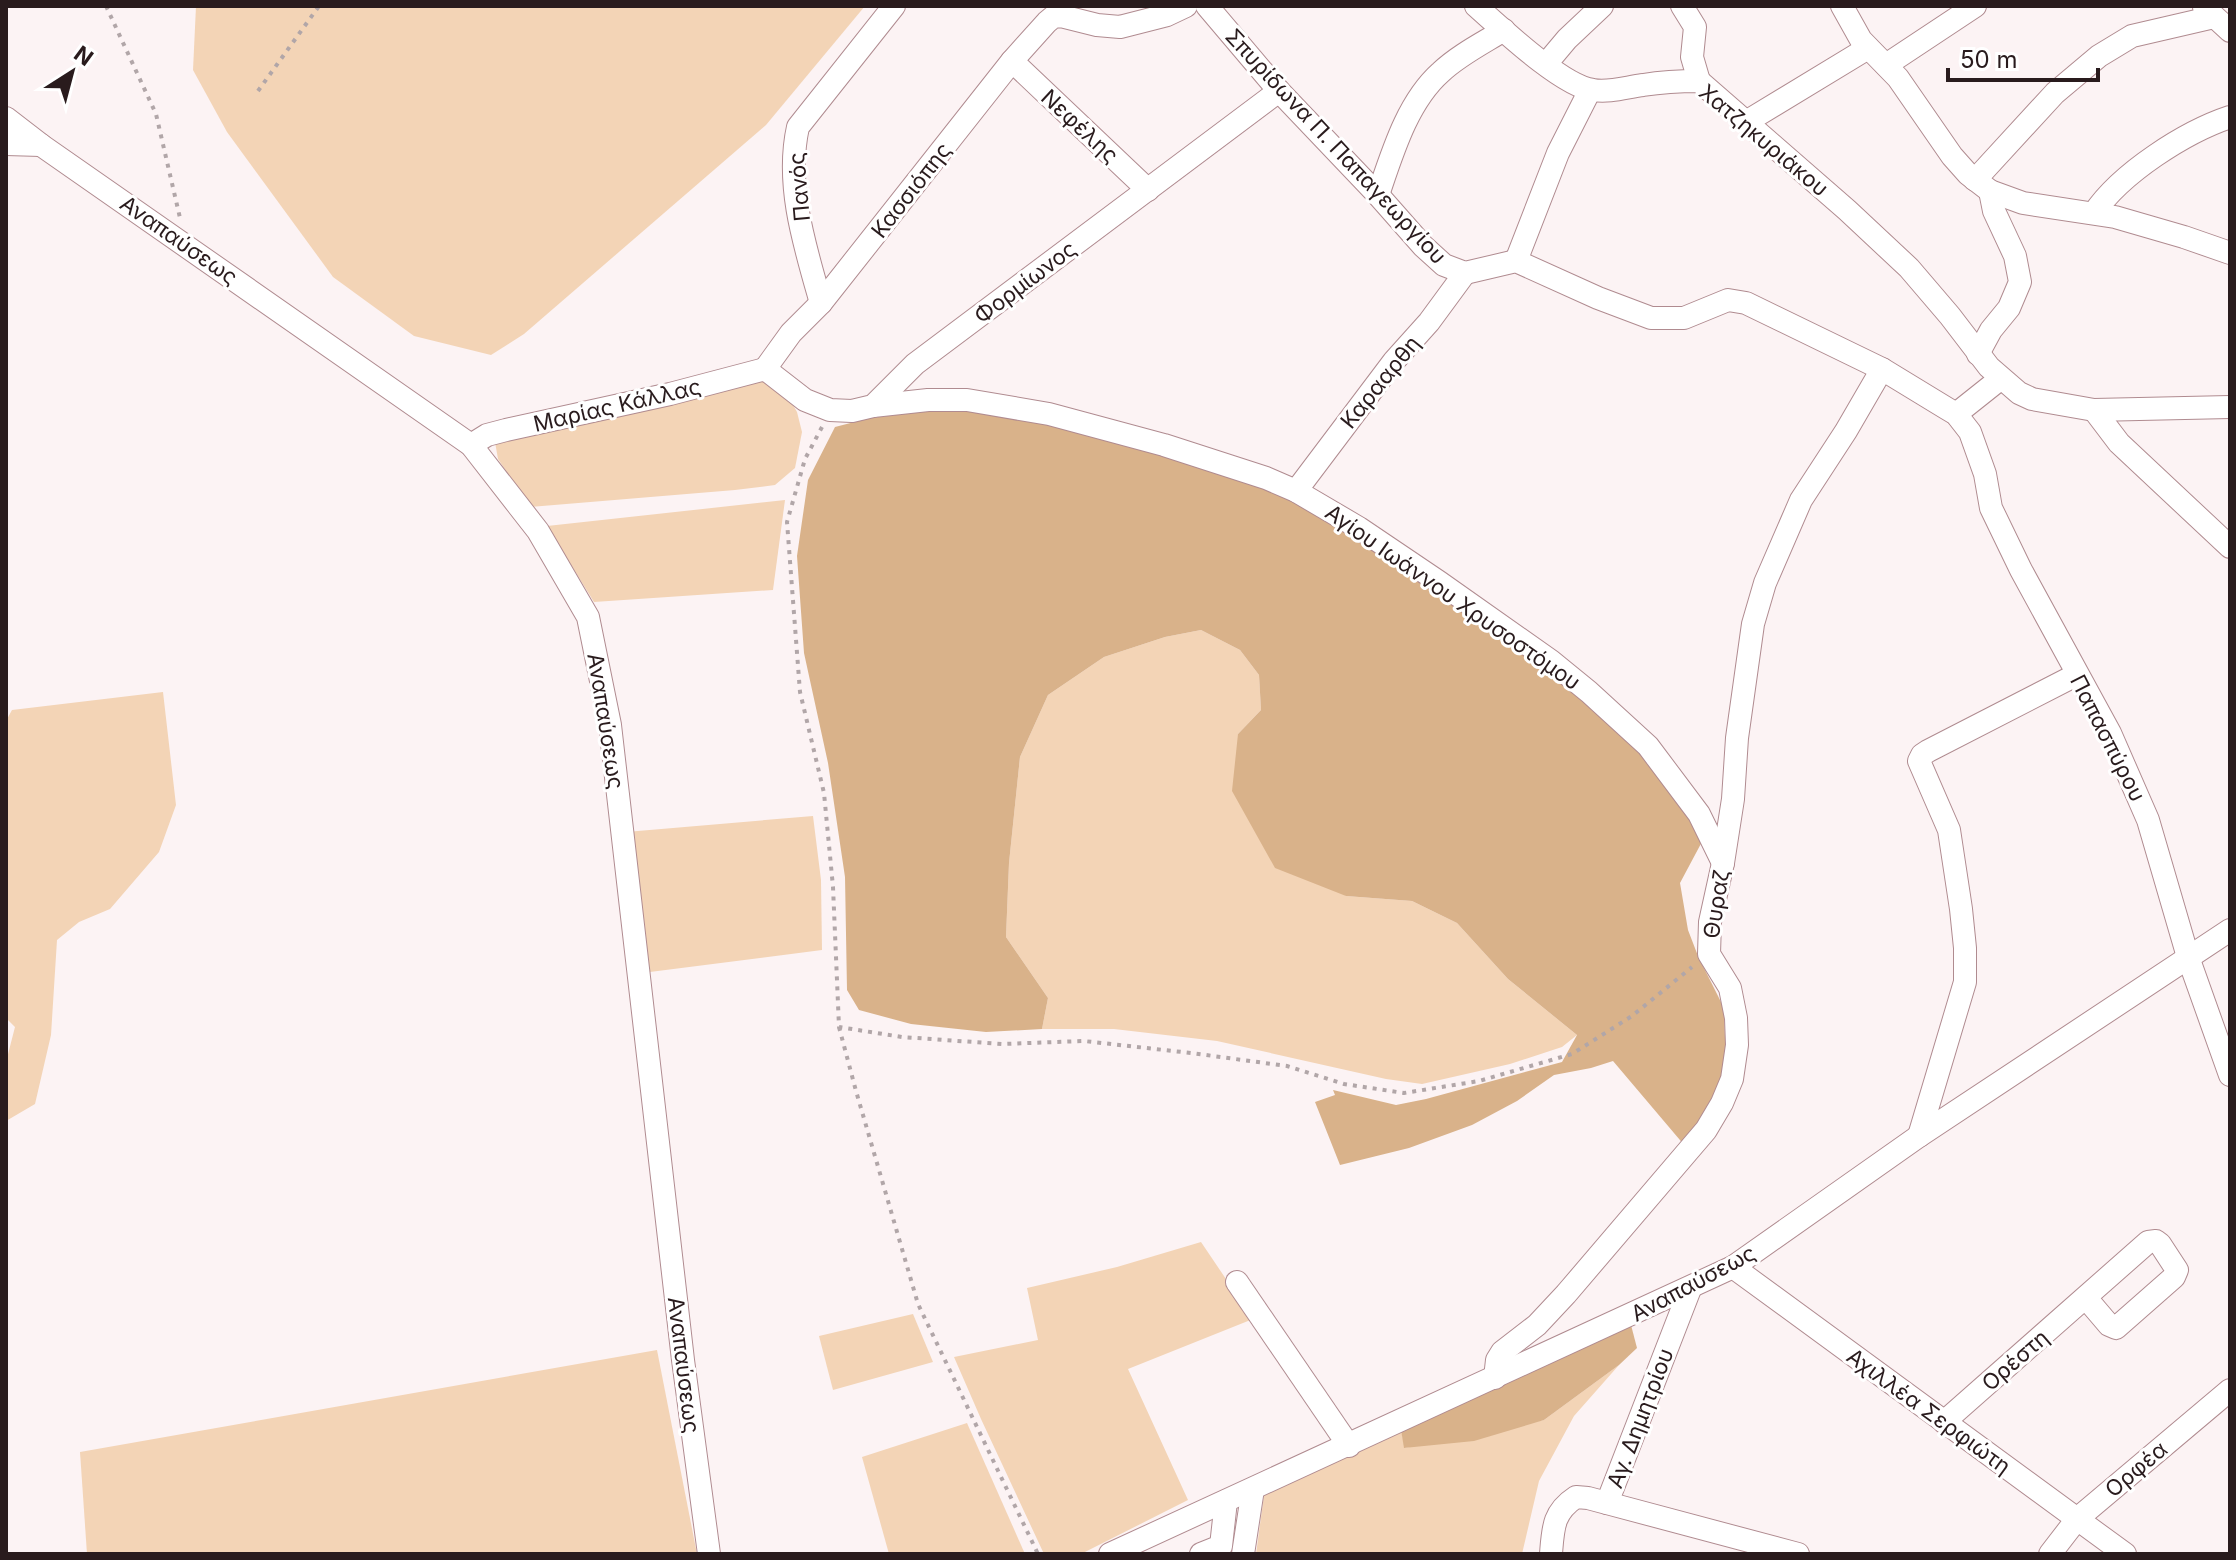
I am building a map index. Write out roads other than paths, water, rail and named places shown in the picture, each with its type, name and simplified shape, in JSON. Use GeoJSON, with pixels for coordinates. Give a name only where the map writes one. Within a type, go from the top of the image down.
{"type":"FeatureCollection","features":[{"type":"Feature","properties":{"kind":"street","name":"Πανός"},"geometry":{"type":"LineString","coordinates":[[821,303],[794,187],[794,144],[798,127],[894,6]]}},
{"type":"Feature","properties":{"kind":"street","name":"Κασσιόπης"},"geometry":{"type":"LineString","coordinates":[[765,369],[1012,61],[1047,22],[1061,16],[1120,27],[1167,15],[1186,6]]}},
{"type":"Feature","properties":{"kind":"street","name":"Σπυρίδωνα Π. Παπαγεωργίου"},"geometry":{"type":"LineString","coordinates":[[1207,6],[1279,91],[1444,265],[1465,273],[1516,261]]}},
{"type":"Feature","properties":{"kind":"street"},"geometry":{"type":"LineString","coordinates":[[1476,6],[1546,64],[1590,90],[1558,153],[1516,261],[1651,318],[1684,318],[1728,300],[1746,303],[1882,369],[1956,414],[2000,379]]}},
{"type":"Feature","properties":{"kind":"street"},"geometry":{"type":"LineString","coordinates":[[1546,64],[1602,6]]}},
{"type":"Feature","properties":{"kind":"street"},"geometry":{"type":"LineString","coordinates":[[1682,6],[1695,27],[1692,57],[1699,81]]}},
{"type":"Feature","properties":{"kind":"street"},"geometry":{"type":"LineString","coordinates":[[1842,6],[1868,48],[1903,84],[1952,156],[1983,186],[2008,199],[2094,213],[2230,253]]}},
{"type":"Feature","properties":{"kind":"street"},"geometry":{"type":"LineString","coordinates":[[1886,65],[1975,6]]}},
{"type":"Feature","properties":{"kind":"street"},"geometry":{"type":"LineString","coordinates":[[1983,186],[2055,93],[2099,56],[2132,36],[2216,18]]}},
{"type":"Feature","properties":{"kind":"street"},"geometry":{"type":"LineString","coordinates":[[1378,195],[1409,113],[1439,73],[1504,30]]}},
{"type":"Feature","properties":{"kind":"street"},"geometry":{"type":"LineString","coordinates":[[1746,122],[1868,48]]}},
{"type":"Feature","properties":{"kind":"street","name":"Νεφέλης"},"geometry":{"type":"LineString","coordinates":[[1012,61],[1148,190]]}},
{"type":"Feature","properties":{"kind":"street","name":"Χατζηκυριάκου"},"geometry":{"type":"LineString","coordinates":[[1590,90],[1699,81],[1909,268],[1978,354],[2000,379],[2019,393],[2032,399],[2094,410],[2230,407]]}},
{"type":"Feature","properties":{"kind":"street","name":"Φορμίωνος"},"geometry":{"type":"LineString","coordinates":[[873,406],[915,364],[1279,91]]}},
{"type":"Feature","properties":{"kind":"street"},"geometry":{"type":"LineString","coordinates":[[2094,213],[2111,192],[2144,162],[2230,117]]}},
{"type":"Feature","properties":{"kind":"street","name":"Αναπαύσεως"},"geometry":{"type":"LineString","coordinates":[[6,118],[471,445],[538,531],[588,617],[610,725],[683,1360],[709,1554]]}},
{"type":"Feature","properties":{"kind":"street"},"geometry":{"type":"LineString","coordinates":[[6,144],[41,145]]}},
{"type":"Feature","properties":{"kind":"street"},"geometry":{"type":"LineString","coordinates":[[1978,354],[1991,330],[2009,308],[2020,282],[2015,256],[1983,186]]}},
{"type":"Feature","properties":{"kind":"street","name":"Καρααρθη"},"geometry":{"type":"LineString","coordinates":[[1296,491],[1465,273]]}},
{"type":"Feature","properties":{"kind":"street"},"geometry":{"type":"LineString","coordinates":[[765,369],[805,400],[830,410],[852,411],[873,406]]}},
{"type":"Feature","properties":{"kind":"street","name":"Μαρίας Κάλλας"},"geometry":{"type":"LineString","coordinates":[[471,445],[487,435],[506,430],[683,391],[765,369]]}},
{"type":"Feature","properties":{"kind":"street","name":"Θυραζ"},"geometry":{"type":"LineString","coordinates":[[1495,1378],[1497,1360],[1502,1352],[1537,1325],[1566,1294],[1706,1130],[1732,1079],[1737,1045],[1736,1018],[1730,988],[1709,954],[1710,922],[1733,799],[1743,686],[1753,624],[1765,583],[1801,500],[1882,369]]}},
{"type":"Feature","properties":{"kind":"street","name":"Αγίου Ιωάννου Χρυσοστόμου"},"geometry":{"type":"LineString","coordinates":[[873,406],[928,400],[967,400],[1049,414],[1164,445],[1266,478],[1296,491],[1359,528],[1439,582],[1551,661],[1589,692],[1648,746],[1699,814],[1723,863]]}},
{"type":"Feature","properties":{"kind":"street"},"geometry":{"type":"LineString","coordinates":[[2094,410],[2119,443],[2230,547]]}},
{"type":"Feature","properties":{"kind":"street","name":"Παπασπύρου"},"geometry":{"type":"LineString","coordinates":[[1956,414],[1970,432],[1985,474],[1991,508],[2076,675],[2110,733],[2148,820],[2188,957],[2230,1075]]}},
{"type":"Feature","properties":{"kind":"street"},"geometry":{"type":"LineString","coordinates":[[1919,1136],[1965,982],[1965,948],[1949,830],[1919,761],[1928,751],[2076,675]]}},
{"type":"Feature","properties":{"kind":"street","name":"Αναπαύσεως"},"geometry":{"type":"LineString","coordinates":[[1124,1552],[1226,1501],[1733,1267],[1919,1136],[2230,930]]}},
{"type":"Feature","properties":{"kind":"street","name":"Αχιλλέα Σερφιώτη"},"geometry":{"type":"LineString","coordinates":[[1733,1267],[2125,1554]]}},
{"type":"Feature","properties":{"kind":"street"},"geometry":{"type":"LineString","coordinates":[[1237,1282],[1349,1446]]}},
{"type":"Feature","properties":{"kind":"street","name":"Αγ. Δημητρίου"},"geometry":{"type":"LineString","coordinates":[[1607,1503],[1690,1289]]}},
{"type":"Feature","properties":{"kind":"street","name":"Ορέστη"},"geometry":{"type":"LineString","coordinates":[[1944,1422],[2086,1298]]}},
{"type":"Feature","properties":{"kind":"street","name":"Ορφέα"},"geometry":{"type":"LineString","coordinates":[[2050,1554],[2077,1519],[2230,1390]]}},
{"type":"Feature","properties":{"kind":"street"},"geometry":{"type":"LineString","coordinates":[[1243,1554],[1253,1489]]}},
{"type":"Feature","properties":{"kind":"street"},"geometry":{"type":"LineString","coordinates":[[1551,1554],[1558,1512],[1576,1497],[1798,1554]]}},
{"type":"Feature","properties":{"kind":"street"},"geometry":{"type":"LineString","coordinates":[[1201,1554],[1221,1546],[1226,1501]]}}]}
